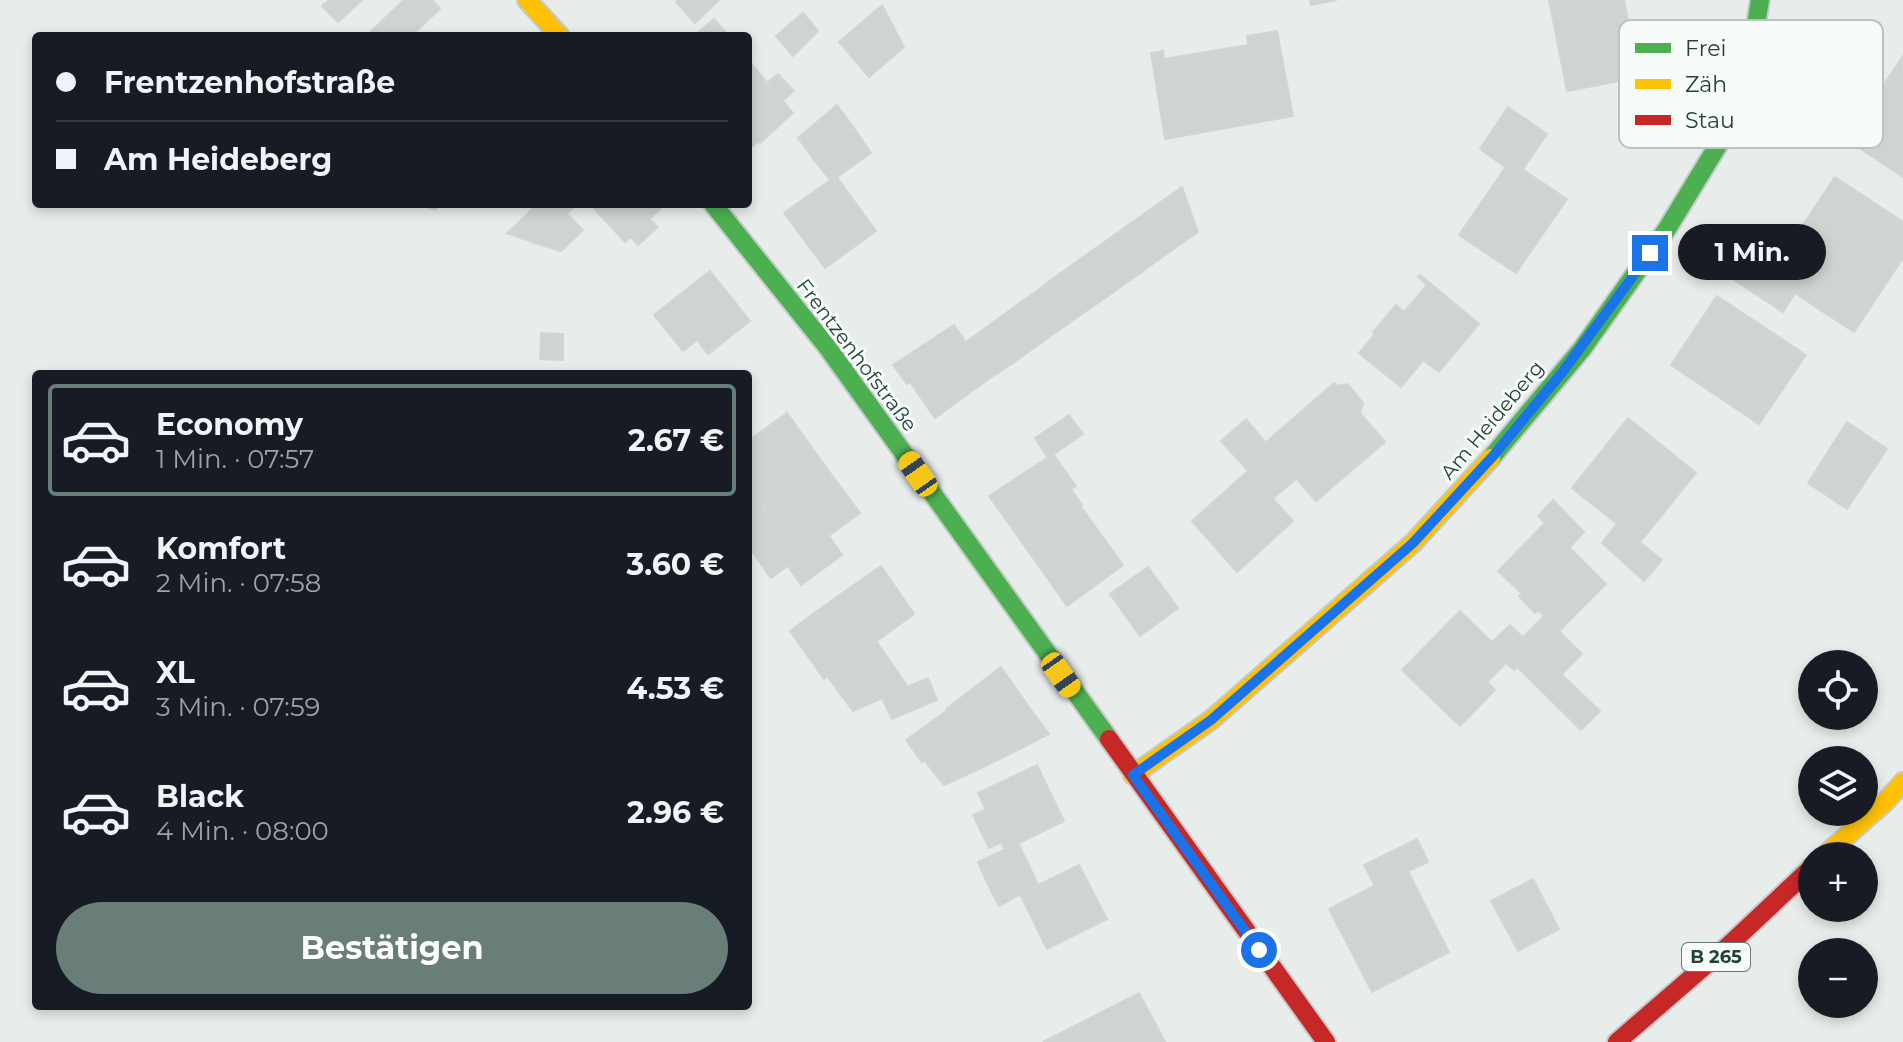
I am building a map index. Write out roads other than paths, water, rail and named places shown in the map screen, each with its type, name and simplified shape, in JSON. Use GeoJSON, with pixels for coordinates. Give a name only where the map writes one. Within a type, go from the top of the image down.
{"type":"FeatureCollection","features":[{"type":"Feature","properties":{"kind":"street"},"geometry":{"type":"LineString","coordinates":[[527,0],[556,32]]}},
{"type":"Feature","properties":{"kind":"street","name":"Am Heideberg"},"geometry":{"type":"LineString","coordinates":[[1757,20],[1760,0]]}},
{"type":"Feature","properties":{"kind":"street","name":"Am Heideberg"},"geometry":{"type":"LineString","coordinates":[[1133,775],[1211,720],[1413,543],[1494,455],[1582,349],[1667,229],[1716,148]]}},
{"type":"Feature","properties":{"kind":"street","name":"Frentzenhofstraße"},"geometry":{"type":"LineString","coordinates":[[716,208],[828,348],[1326,1042]]}},
{"type":"Feature","properties":{"kind":"street"},"geometry":{"type":"LineString","coordinates":[[1840,842],[1903,782]]}},
{"type":"Feature","properties":{"kind":"street"},"geometry":{"type":"LineString","coordinates":[[1885,802],[1903,818]]}},
{"type":"Feature","properties":{"kind":"street","name":"B 265"},"geometry":{"type":"LineString","coordinates":[[1617,1042],[1798,880]]}}]}
